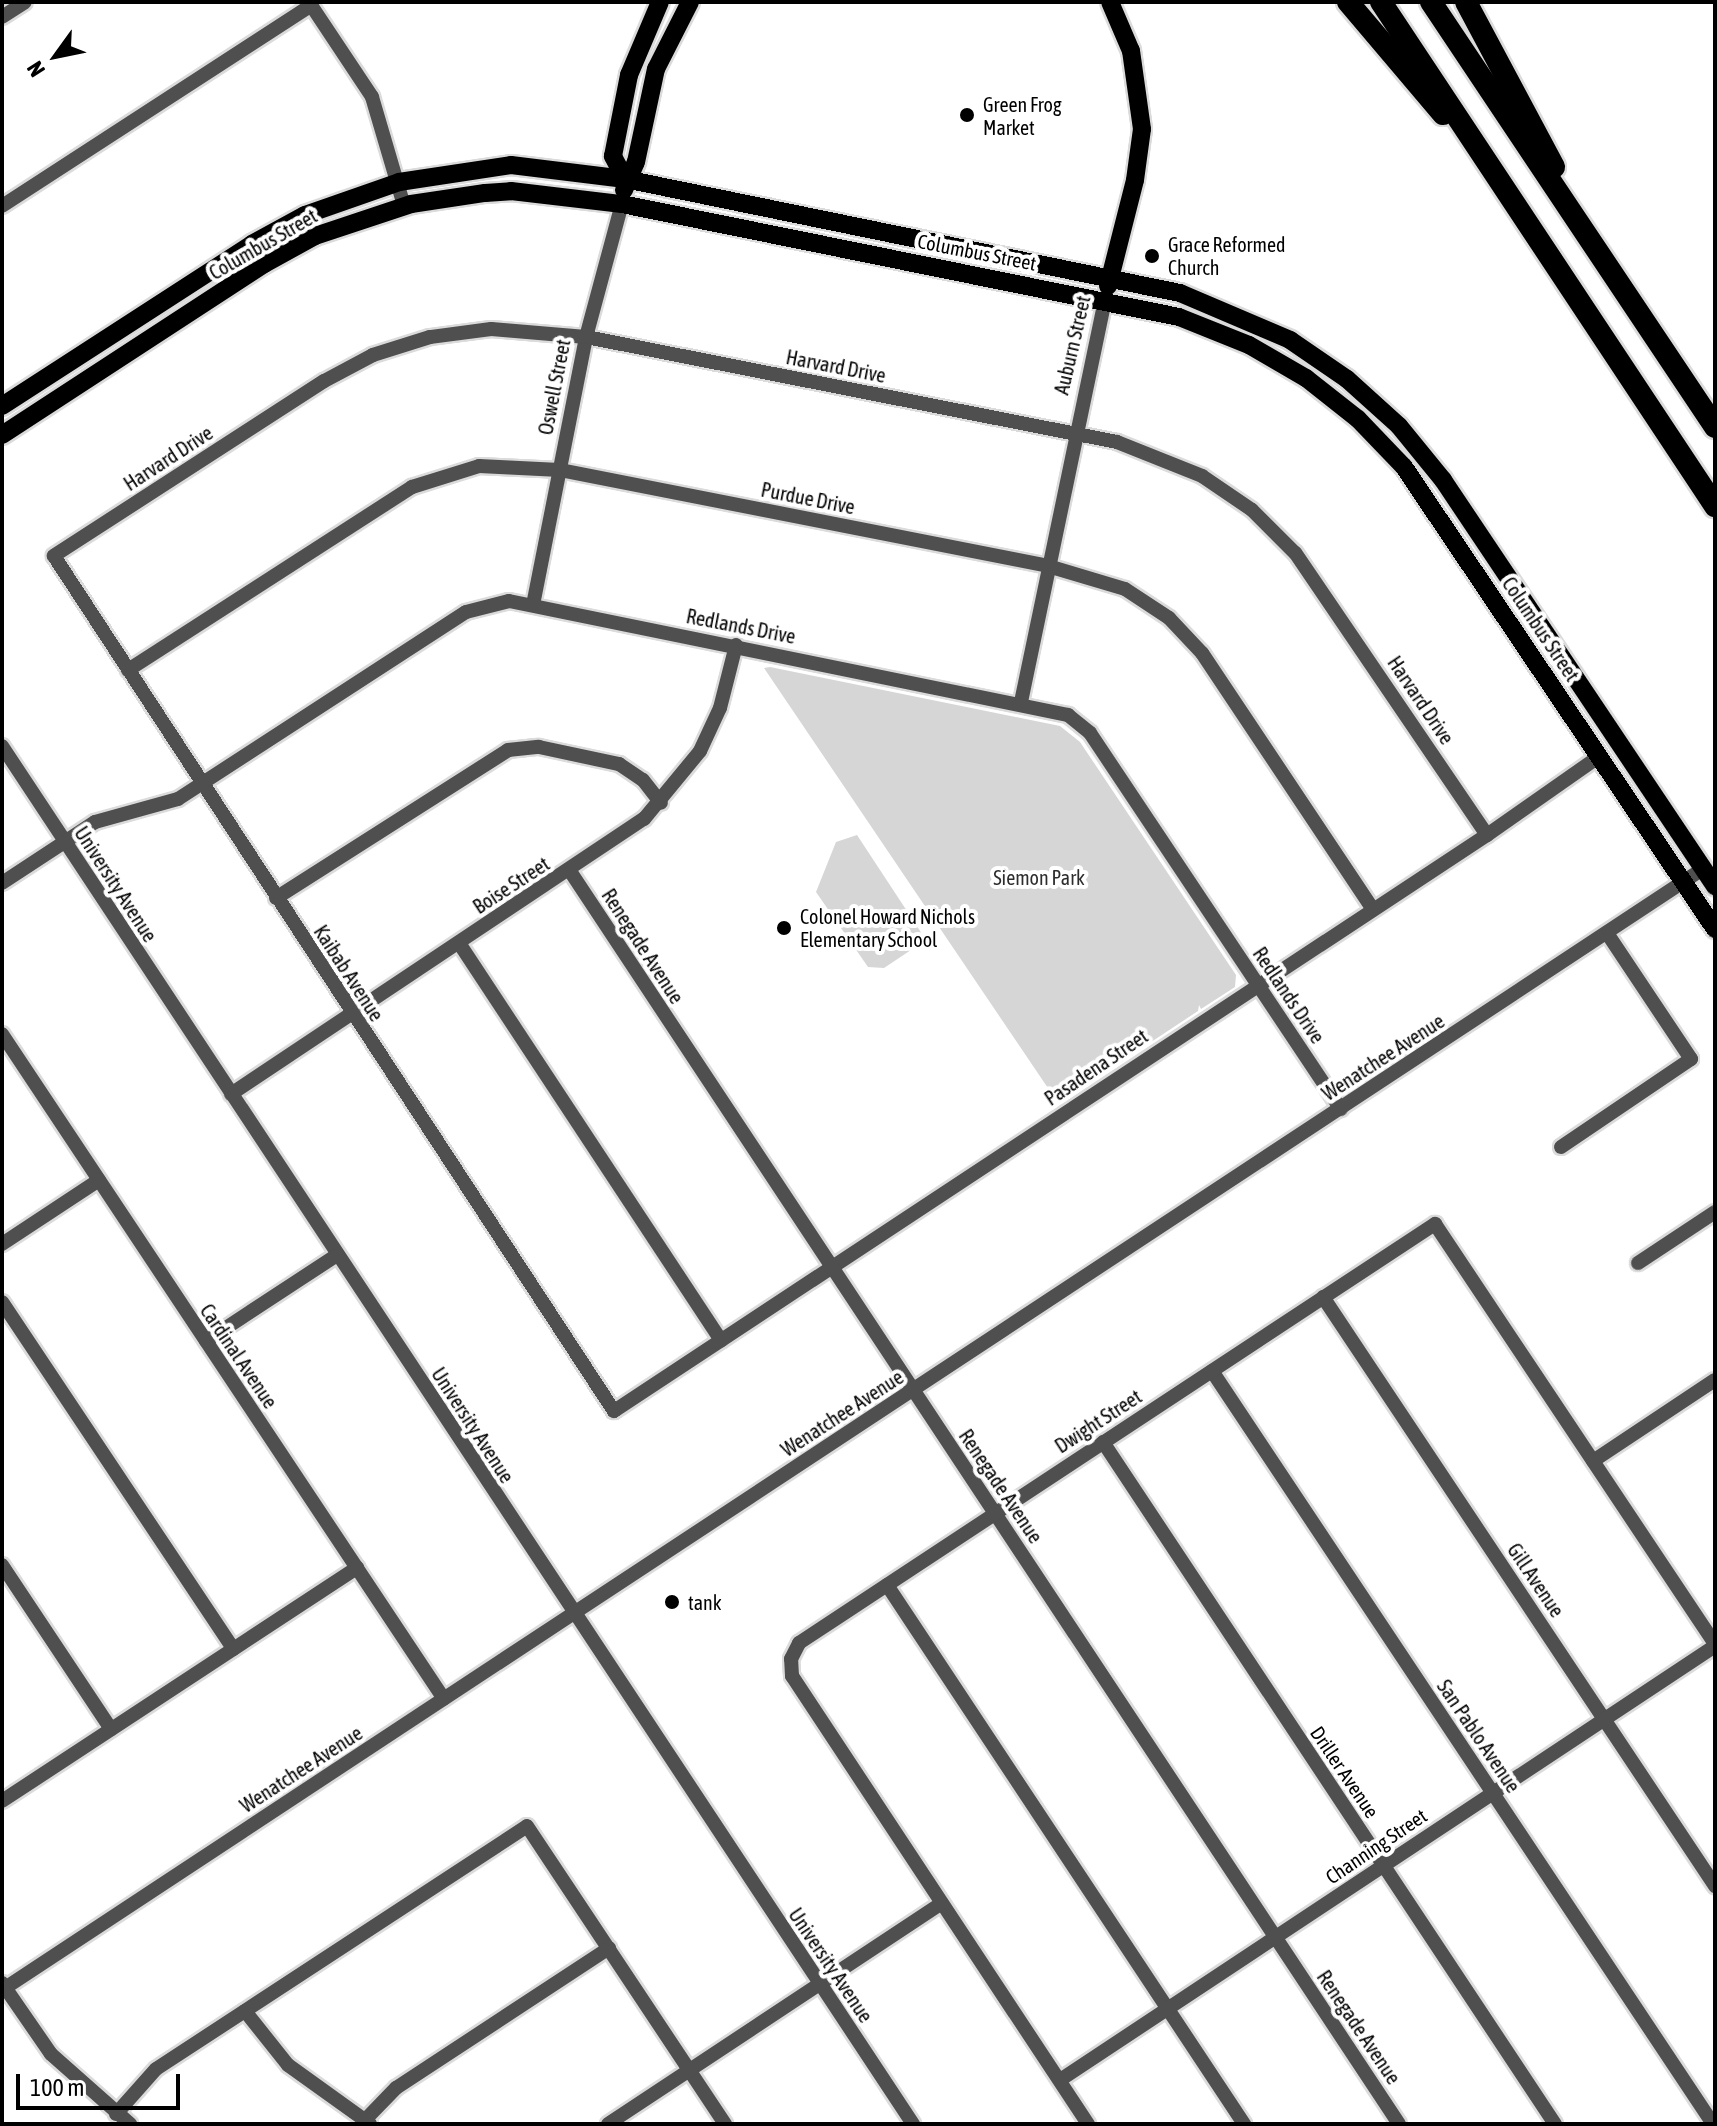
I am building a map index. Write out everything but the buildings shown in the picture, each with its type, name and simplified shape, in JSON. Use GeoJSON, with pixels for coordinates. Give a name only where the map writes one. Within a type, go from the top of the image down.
{"type":"FeatureCollection","features":[{"type":"Feature","properties":{"kind":"highway"},"geometry":{"type":"LineString","coordinates":[[1348,2],[1503,183]]}},
{"type":"Feature","properties":{"kind":"highway"},"geometry":{"type":"LineString","coordinates":[[1381,2],[1715,506]]}},
{"type":"Feature","properties":{"kind":"highway"},"geometry":{"type":"LineString","coordinates":[[1431,2],[1715,427]]}},
{"type":"Feature","properties":{"kind":"highway"},"geometry":{"type":"LineString","coordinates":[[1466,2],[1549,155],[1577,223]]}},
{"type":"Feature","properties":{"kind":"main road","name":"Oswell Street"},"geometry":{"type":"LineString","coordinates":[[625,179],[613,156],[618,129],[629,75],[660,2]]}},
{"type":"Feature","properties":{"kind":"main road","name":"Oswell Street"},"geometry":{"type":"LineString","coordinates":[[622,204],[625,179],[636,162],[656,69],[690,2]]}},
{"type":"Feature","properties":{"kind":"main road","name":"Auburn Street"},"geometry":{"type":"LineString","coordinates":[[1105,300],[1135,180],[1142,129],[1134,64],[1110,2]]}},
{"type":"Feature","properties":{"kind":"main road","name":"Columbus Street"},"geometry":{"type":"LineString","coordinates":[[2,406],[274,231],[338,201],[399,182],[511,165],[625,179],[1186,295],[1259,324],[1338,372],[1399,426],[1443,480],[1715,886]]}},
{"type":"Feature","properties":{"kind":"main road","name":"Columbus Street"},"geometry":{"type":"LineString","coordinates":[[2,435],[286,252],[346,224],[404,206],[511,191],[622,204],[1179,317],[1249,345],[1306,378],[1358,419],[1424,494],[1715,929]]}},
{"type":"Feature","properties":{"kind":"street"},"geometry":{"type":"LineString","coordinates":[[2,17],[25,2]]}},
{"type":"Feature","properties":{"kind":"street"},"geometry":{"type":"LineString","coordinates":[[2,206],[310,4],[372,97],[404,206]]}},
{"type":"Feature","properties":{"kind":"street","name":"Oswell Street"},"geometry":{"type":"LineString","coordinates":[[533,605],[586,337],[622,204]]}},
{"type":"Feature","properties":{"kind":"street","name":"Auburn Street"},"geometry":{"type":"LineString","coordinates":[[1021,702],[1074,433],[1105,300]]}},
{"type":"Feature","properties":{"kind":"street","name":"Harvard Drive"},"geometry":{"type":"LineString","coordinates":[[54,556],[324,381],[373,355],[430,337],[476,330],[521,328],[586,337],[1074,433],[1175,462],[1228,492],[1275,530],[1314,577],[1487,835]]}},
{"type":"Feature","properties":{"kind":"street","name":"Purdue Drive"},"geometry":{"type":"LineString","coordinates":[[128,670],[412,487],[479,466],[560,470],[1048,566],[1125,589],[1188,636],[1373,909]]}},
{"type":"Feature","properties":{"kind":"street","name":"Kaibab Avenue"},"geometry":{"type":"LineString","coordinates":[[54,556],[614,1411]]}},
{"type":"Feature","properties":{"kind":"street","name":"Redlands Drive"},"geometry":{"type":"LineString","coordinates":[[2,883],[109,815],[165,805],[202,784],[466,612],[496,601],[533,605],[1021,702],[1068,715],[1090,733],[1341,1109]]}},
{"type":"Feature","properties":{"kind":"street","name":"Boise Street"},"geometry":{"type":"LineString","coordinates":[[231,1094],[570,871],[661,803],[711,730],[736,645]]}},
{"type":"Feature","properties":{"kind":"street","name":"University Avenue"},"geometry":{"type":"LineString","coordinates":[[2,746],[913,2124]]}},
{"type":"Feature","properties":{"kind":"street"},"geometry":{"type":"LineString","coordinates":[[276,898],[508,750],[539,747],[619,764],[643,780],[661,803]]}},
{"type":"Feature","properties":{"kind":"street","name":"Pasadena Street"},"geometry":{"type":"LineString","coordinates":[[614,1411],[1487,835],[1600,756]]}},
{"type":"Feature","properties":{"kind":"street","name":"Wenatchee Avenue"},"geometry":{"type":"LineString","coordinates":[[3,1987],[1703,869]]}},
{"type":"Feature","properties":{"kind":"street","name":"Renegade Avenue"},"geometry":{"type":"LineString","coordinates":[[570,871],[1399,2124]]}},
{"type":"Feature","properties":{"kind":"street"},"geometry":{"type":"LineString","coordinates":[[1561,1147],[1691,1059],[1607,933]]}},
{"type":"Feature","properties":{"kind":"street"},"geometry":{"type":"LineString","coordinates":[[459,943],[721,1340]]}},
{"type":"Feature","properties":{"kind":"street","name":"Cardinal Avenue"},"geometry":{"type":"LineString","coordinates":[[2,1034],[444,1699]]}},
{"type":"Feature","properties":{"kind":"street"},"geometry":{"type":"LineString","coordinates":[[2,1244],[99,1180]]}},
{"type":"Feature","properties":{"kind":"street"},"geometry":{"type":"LineString","coordinates":[[1638,1263],[1715,1212]]}},
{"type":"Feature","properties":{"kind":"street","name":"Dwight Street"},"geometry":{"type":"LineString","coordinates":[[942,1903],[792,1676],[791,1659],[799,1643],[1435,1224],[1593,1461]]}},
{"type":"Feature","properties":{"kind":"street"},"geometry":{"type":"LineString","coordinates":[[206,1341],[337,1255]]}},
{"type":"Feature","properties":{"kind":"street","name":"Gill Avenue"},"geometry":{"type":"LineString","coordinates":[[1323,1297],[1715,1886]]}},
{"type":"Feature","properties":{"kind":"street"},"geometry":{"type":"LineString","coordinates":[[2,1302],[233,1649]]}},
{"type":"Feature","properties":{"kind":"street","name":"San Pablo Avenue"},"geometry":{"type":"LineString","coordinates":[[1212,1371],[1713,2124]]}},
{"type":"Feature","properties":{"kind":"street"},"geometry":{"type":"LineString","coordinates":[[1715,1380],[1593,1461],[1715,1645]]}},
{"type":"Feature","properties":{"kind":"street","name":"Driller Avenue"},"geometry":{"type":"LineString","coordinates":[[1103,1442],[1555,2124]]}},
{"type":"Feature","properties":{"kind":"street"},"geometry":{"type":"LineString","coordinates":[[2,1565],[111,1729]]}},
{"type":"Feature","properties":{"kind":"street"},"geometry":{"type":"LineString","coordinates":[[2,1801],[357,1568]]}},
{"type":"Feature","properties":{"kind":"street"},"geometry":{"type":"LineString","coordinates":[[887,1585],[1244,2124]]}},
{"type":"Feature","properties":{"kind":"street","name":"Channing Street"},"geometry":{"type":"LineString","coordinates":[[1060,2080],[1715,1645]]}},
{"type":"Feature","properties":{"kind":"street"},"geometry":{"type":"LineString","coordinates":[[116,2114],[156,2069],[527,1826],[725,2124]]}},
{"type":"Feature","properties":{"kind":"street"},"geometry":{"type":"LineString","coordinates":[[608,2124],[942,1903],[1088,2124]]}},
{"type":"Feature","properties":{"kind":"street"},"geometry":{"type":"LineString","coordinates":[[245,2011],[288,2065],[367,2122],[396,2088],[609,1948]]}},
{"type":"Feature","properties":{"kind":"street"},"geometry":{"type":"LineString","coordinates":[[3,1987],[51,2054],[130,2124]]}},
{"type":"Feature","properties":{"kind":"green space","name":"Siemon Park"},"geometry":{"type":"Polygon","coordinates":[[[764,668],[1060,726],[1080,742],[1236,975],[1235,987],[1201,1009],[1199,1005],[1198,1011],[1130,1056],[1126,1054],[1128,1058],[1062,1102],[1056,1100],[764,668]]]}},
{"type":"Feature","properties":{"kind":"green space"},"geometry":{"type":"Polygon","coordinates":[[[857,835],[926,940],[884,968],[868,967],[816,892],[836,842],[857,835]]]}},
{"type":"Feature","properties":{"kind":"place","name":"Green Frog Market"},"geometry":{"type":"Point","coordinates":[967,115]}},
{"type":"Feature","properties":{"kind":"place","name":"Grace Reformed Church"},"geometry":{"type":"Point","coordinates":[1152,256]}},
{"type":"Feature","properties":{"kind":"place","name":"Colonel Howard Nichols Elementary School"},"geometry":{"type":"Point","coordinates":[784,928]}},
{"type":"Feature","properties":{"kind":"place","name":"tank"},"geometry":{"type":"Point","coordinates":[672,1602]}}]}
